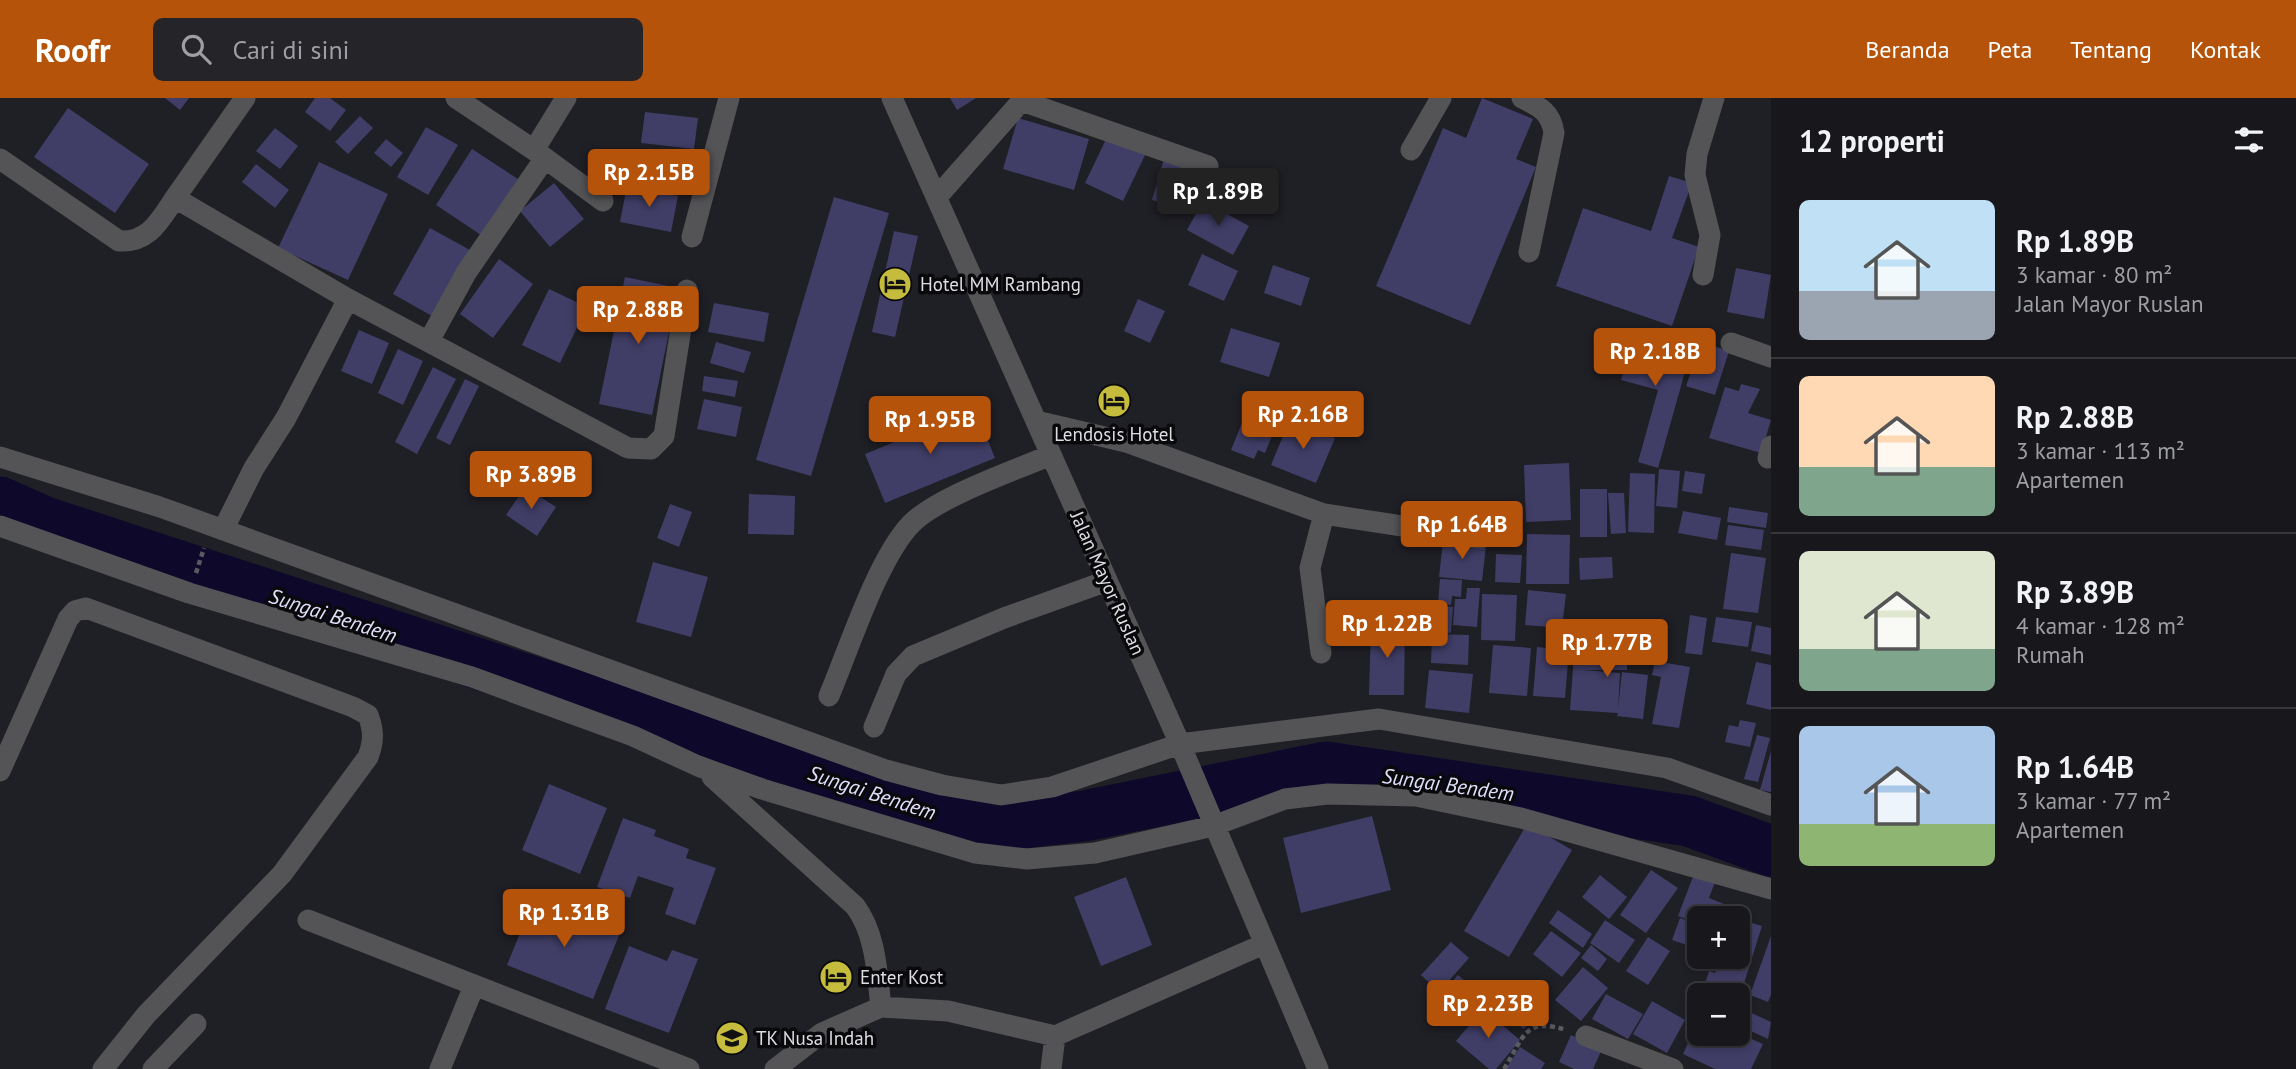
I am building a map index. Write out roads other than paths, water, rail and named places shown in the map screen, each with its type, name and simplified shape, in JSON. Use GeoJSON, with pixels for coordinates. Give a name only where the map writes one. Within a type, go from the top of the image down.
{"type":"FeatureCollection","features":[{"type":"Feature","properties":{"kind":"street"},"geometry":{"type":"LineString","coordinates":[[0,159],[119,241],[142,238],[153,229],[245,98]]}},
{"type":"Feature","properties":{"kind":"street"},"geometry":{"type":"LineString","coordinates":[[456,98],[540,154],[603,201]]}},
{"type":"Feature","properties":{"kind":"street"},"geometry":{"type":"LineString","coordinates":[[429,341],[466,273],[540,154],[566,98]]}},
{"type":"Feature","properties":{"kind":"street"},"geometry":{"type":"LineString","coordinates":[[692,237],[729,98]]}},
{"type":"Feature","properties":{"kind":"street","name":"Jalan Mayor Ruslan"},"geometry":{"type":"LineString","coordinates":[[892,98],[1181,747],[1318,1069]]}},
{"type":"Feature","properties":{"kind":"street"},"geometry":{"type":"LineString","coordinates":[[1411,150],[1441,98]]}},
{"type":"Feature","properties":{"kind":"street"},"geometry":{"type":"LineString","coordinates":[[1522,98],[1545,110],[1552,119],[1555,133],[1529,252]]}},
{"type":"Feature","properties":{"kind":"street"},"geometry":{"type":"LineString","coordinates":[[1703,275],[1710,235],[1695,175],[1697,154],[1714,98]]}},
{"type":"Feature","properties":{"kind":"street"},"geometry":{"type":"LineString","coordinates":[[937,197],[1019,104],[1028,103],[1208,166]]}},
{"type":"Feature","properties":{"kind":"street"},"geometry":{"type":"LineString","coordinates":[[175,198],[348,299],[628,448],[651,449],[664,436],[687,290]]}},
{"type":"Feature","properties":{"kind":"street"},"geometry":{"type":"LineString","coordinates":[[223,530],[254,468],[286,418],[348,299]]}},
{"type":"Feature","properties":{"kind":"street"},"geometry":{"type":"LineString","coordinates":[[1731,343],[1771,357]]}},
{"type":"Feature","properties":{"kind":"street"},"geometry":{"type":"LineString","coordinates":[[1035,421],[1126,442],[1324,514],[1481,538]]}},
{"type":"Feature","properties":{"kind":"street"},"geometry":{"type":"LineString","coordinates":[[829,696],[893,546],[912,523],[933,507],[963,492],[1051,455]]}},
{"type":"Feature","properties":{"kind":"street"},"geometry":{"type":"LineString","coordinates":[[0,457],[223,530],[886,770],[942,785],[1001,795],[1052,787],[1181,747],[1379,719],[1667,768],[1771,805]]}},
{"type":"Feature","properties":{"kind":"street"},"geometry":{"type":"LineString","coordinates":[[1321,653],[1310,568],[1324,514]]}},
{"type":"Feature","properties":{"kind":"street"},"geometry":{"type":"LineString","coordinates":[[0,526],[189,593],[472,677],[633,736],[698,766],[762,789],[1002,859],[1095,853],[1285,799],[1328,794],[1416,796],[1521,818],[1771,889]]}},
{"type":"Feature","properties":{"kind":"street"},"geometry":{"type":"LineString","coordinates":[[874,727],[896,674],[913,656],[1004,618],[1107,581]]}},
{"type":"Feature","properties":{"kind":"street"},"geometry":{"type":"LineString","coordinates":[[0,771],[68,619],[75,611],[86,608],[353,706],[368,715],[373,729],[374,742],[368,757],[282,874],[146,1015],[103,1069]]}},
{"type":"Feature","properties":{"kind":"street"},"geometry":{"type":"LineString","coordinates":[[698,766],[855,906],[863,917],[875,958],[881,1007]]}},
{"type":"Feature","properties":{"kind":"street"},"geometry":{"type":"LineString","coordinates":[[308,920],[689,1069]]}},
{"type":"Feature","properties":{"kind":"street"},"geometry":{"type":"LineString","coordinates":[[775,1069],[822,1033],[881,1007],[948,1011],[1055,1036],[1264,944]]}},
{"type":"Feature","properties":{"kind":"street"},"geometry":{"type":"LineString","coordinates":[[440,1069],[474,986]]}},
{"type":"Feature","properties":{"kind":"street"},"geometry":{"type":"LineString","coordinates":[[153,1069],[196,1024]]}},
{"type":"Feature","properties":{"kind":"street"},"geometry":{"type":"LineString","coordinates":[[1051,1069],[1055,1036]]}},
{"type":"Feature","properties":{"kind":"street"},"geometry":{"type":"LineString","coordinates":[[1586,1036],[1673,1069]]}},
{"type":"Feature","properties":{"kind":"waterway","name":"Sungai Bendem"},"geometry":{"type":"LineString","coordinates":[[0,502],[45,522],[980,828],[1084,816],[1326,767],[1689,821],[1771,851]]}},
{"type":"Feature","properties":{"kind":"place","name":"Hotel MM Rambang"},"geometry":{"type":"Point","coordinates":[895,284]}},
{"type":"Feature","properties":{"kind":"place","name":"Lendosis Hotel"},"geometry":{"type":"Point","coordinates":[1114,401]}},
{"type":"Feature","properties":{"kind":"place","name":"Enter Kost"},"geometry":{"type":"Point","coordinates":[836,977]}},
{"type":"Feature","properties":{"kind":"place","name":"TK Nusa Indah"},"geometry":{"type":"Point","coordinates":[732,1038]}}]}
